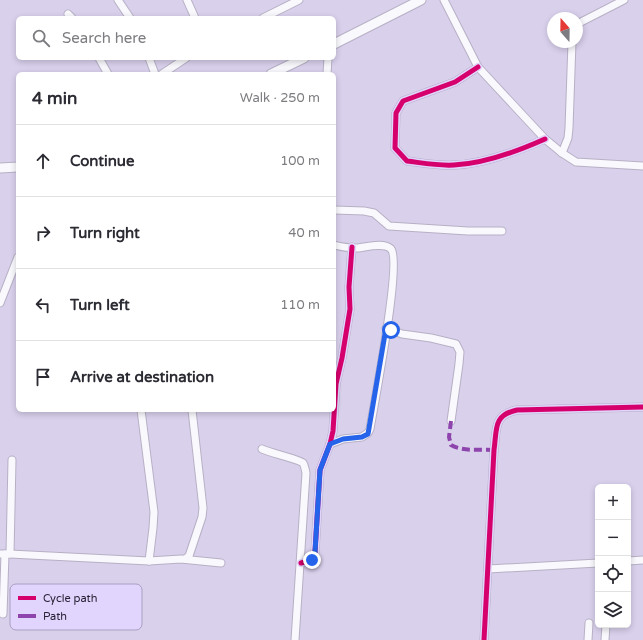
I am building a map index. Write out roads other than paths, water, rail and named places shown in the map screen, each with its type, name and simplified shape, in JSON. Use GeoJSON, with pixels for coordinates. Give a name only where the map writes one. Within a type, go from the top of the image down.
{"type":"FeatureCollection","features":[{"type":"Feature","properties":{"kind":"street"},"geometry":{"type":"LineString","coordinates":[[118,0],[129,16]]}},
{"type":"Feature","properties":{"kind":"street"},"geometry":{"type":"LineString","coordinates":[[187,0],[194,16]]}},
{"type":"Feature","properties":{"kind":"street"},"geometry":{"type":"LineString","coordinates":[[267,16],[299,0]]}},
{"type":"Feature","properties":{"kind":"street"},"geometry":{"type":"LineString","coordinates":[[336,43],[420,0]]}},
{"type":"Feature","properties":{"kind":"street"},"geometry":{"type":"LineString","coordinates":[[444,0],[478,67],[545,139],[570,159],[583,163],[643,166]]}},
{"type":"Feature","properties":{"kind":"street"},"geometry":{"type":"LineString","coordinates":[[583,21],[624,0]]}},
{"type":"Feature","properties":{"kind":"street"},"geometry":{"type":"LineString","coordinates":[[562,153],[568,138],[569,128],[572,48]]}},
{"type":"Feature","properties":{"kind":"street"},"geometry":{"type":"LineString","coordinates":[[100,60],[107,72]]}},
{"type":"Feature","properties":{"kind":"street"},"geometry":{"type":"LineString","coordinates":[[150,60],[154,72]]}},
{"type":"Feature","properties":{"kind":"street"},"geometry":{"type":"LineString","coordinates":[[165,72],[183,60]]}},
{"type":"Feature","properties":{"kind":"street"},"geometry":{"type":"LineString","coordinates":[[275,72],[300,60]]}},
{"type":"Feature","properties":{"kind":"street"},"geometry":{"type":"LineString","coordinates":[[327,72],[328,60]]}},
{"type":"Feature","properties":{"kind":"street"},"geometry":{"type":"LineString","coordinates":[[478,67],[454,82],[403,101],[396,113],[395,148],[408,162],[453,165],[470,163],[524,149],[545,139]]}},
{"type":"Feature","properties":{"kind":"street"},"geometry":{"type":"LineString","coordinates":[[0,168],[16,166]]}},
{"type":"Feature","properties":{"kind":"street"},"geometry":{"type":"LineString","coordinates":[[336,210],[364,211],[374,214],[389,226],[502,231]]}},
{"type":"Feature","properties":{"kind":"street"},"geometry":{"type":"LineString","coordinates":[[330,444],[343,439],[362,437],[368,434],[394,277],[394,262],[390,248],[385,246],[352,247],[336,245]]}},
{"type":"Feature","properties":{"kind":"street"},"geometry":{"type":"LineString","coordinates":[[336,384],[350,309],[349,287],[352,247]]}},
{"type":"Feature","properties":{"kind":"street"},"geometry":{"type":"LineString","coordinates":[[0,303],[16,262]]}},
{"type":"Feature","properties":{"kind":"street"},"geometry":{"type":"LineString","coordinates":[[386,328],[402,334],[431,338],[456,344],[460,352],[451,421]]}},
{"type":"Feature","properties":{"kind":"street"},"geometry":{"type":"LineString","coordinates":[[484,640],[494,450],[499,419],[503,415],[517,410],[643,407]]}},
{"type":"Feature","properties":{"kind":"street"},"geometry":{"type":"LineString","coordinates":[[141,412],[154,512],[149,561]]}},
{"type":"Feature","properties":{"kind":"street"},"geometry":{"type":"LineString","coordinates":[[186,559],[189,556],[204,508],[192,412]]}},
{"type":"Feature","properties":{"kind":"street"},"geometry":{"type":"LineString","coordinates":[[301,563],[312,560],[315,552],[320,470],[330,444],[333,431],[334,412]]}},
{"type":"Feature","properties":{"kind":"street"},"geometry":{"type":"LineString","coordinates":[[262,449],[300,461],[305,467],[306,473],[301,563],[295,640]]}},
{"type":"Feature","properties":{"kind":"street"},"geometry":{"type":"LineString","coordinates":[[3,614],[5,554],[12,460]]}},
{"type":"Feature","properties":{"kind":"street"},"geometry":{"type":"LineString","coordinates":[[5,554],[149,561],[186,559],[221,563]]}},
{"type":"Feature","properties":{"kind":"street"},"geometry":{"type":"LineString","coordinates":[[631,561],[643,560]]}},
{"type":"Feature","properties":{"kind":"street"},"geometry":{"type":"LineString","coordinates":[[488,569],[595,563]]}},
{"type":"Feature","properties":{"kind":"street"},"geometry":{"type":"LineString","coordinates":[[588,640],[589,623]]}},
{"type":"Feature","properties":{"kind":"street"},"geometry":{"type":"LineString","coordinates":[[605,640],[606,628]]}}]}
